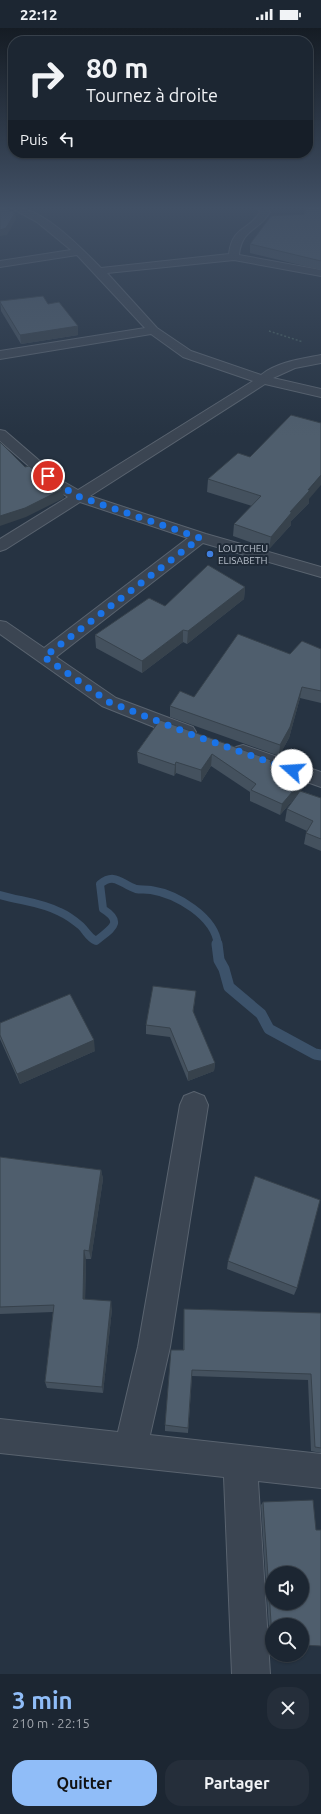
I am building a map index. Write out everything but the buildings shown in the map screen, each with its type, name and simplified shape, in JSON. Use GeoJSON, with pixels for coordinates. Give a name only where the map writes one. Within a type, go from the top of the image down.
{"type":"FeatureCollection","features":[{"type":"Feature","properties":{"kind":"street"},"geometry":{"type":"LineString","coordinates":[[110,283],[153,330],[186,354],[263,380],[321,394]]}},
{"type":"Feature","properties":{"kind":"street"},"geometry":{"type":"LineString","coordinates":[[0,355],[153,330]]}},
{"type":"Feature","properties":{"kind":"street"},"geometry":{"type":"LineString","coordinates":[[0,546],[80,497],[263,380],[268,375],[285,368],[321,359]]}},
{"type":"Feature","properties":{"kind":"street"},"geometry":{"type":"LineString","coordinates":[[0,434],[58,485],[80,497],[200,538],[278,558],[321,572]]}},
{"type":"Feature","properties":{"kind":"street"},"geometry":{"type":"LineString","coordinates":[[44,657],[200,538]]}},
{"type":"Feature","properties":{"kind":"street"},"geometry":{"type":"LineString","coordinates":[[0,626],[109,702],[200,737]]}},
{"type":"Feature","properties":{"kind":"street"},"geometry":{"type":"LineString","coordinates":[[223,745],[321,780]]}},
{"type":"Feature","properties":{"kind":"street"},"geometry":{"type":"LineString","coordinates":[[130,1450],[154,1347],[194,1105]]}},
{"type":"Feature","properties":{"kind":"street"},"geometry":{"type":"LineString","coordinates":[[0,1436],[321,1471]]}},
{"type":"Feature","properties":{"kind":"street"},"geometry":{"type":"LineString","coordinates":[[240,1463],[251,1674]]}},
{"type":"Feature","properties":{"kind":"path"},"geometry":{"type":"LineString","coordinates":[[269,332],[310,344]]}},
{"type":"Feature","properties":{"kind":"waterway"},"geometry":{"type":"LineString","coordinates":[[0,895],[38,904],[63,913],[81,926],[89,936],[96,941],[113,926],[113,918],[103,909],[100,884],[110,879],[114,879],[136,889],[161,892],[172,896],[193,908],[210,925],[215,934],[218,945]]}},
{"type":"Feature","properties":{"kind":"waterway"},"geometry":{"type":"LineString","coordinates":[[217,944],[219,960],[224,969],[229,987],[261,1014],[269,1029],[315,1054],[321,1055]]}},
{"type":"Feature","properties":{"kind":"place","name":"LOUTCHEU ELISABETH"},"geometry":{"type":"Point","coordinates":[210,554]}},
{"type":"Feature","properties":{"kind":"route"},"geometry":{"type":"LineString","coordinates":[[48,476],[58,485],[80,497],[200,538],[44,657],[109,702],[193,735],[292,770]]}}]}
